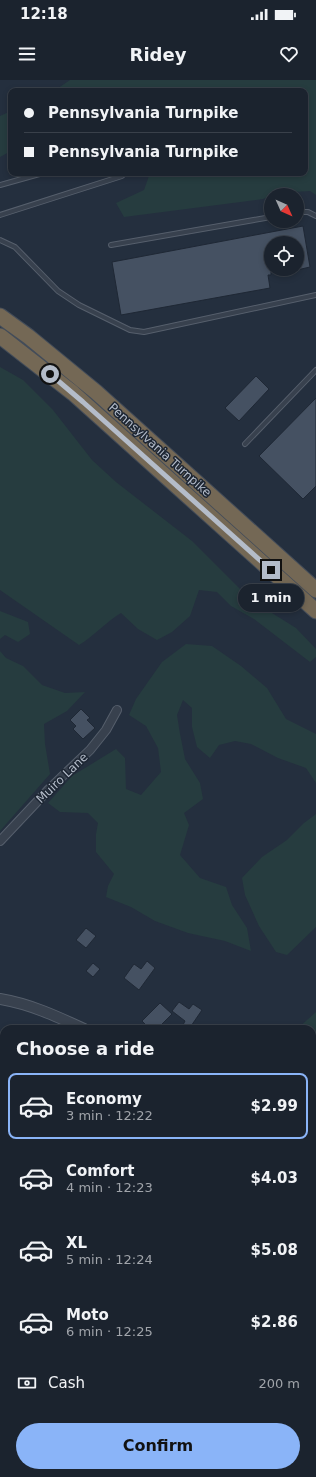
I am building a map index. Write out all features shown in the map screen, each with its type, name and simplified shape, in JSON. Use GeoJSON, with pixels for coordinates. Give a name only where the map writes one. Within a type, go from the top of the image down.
{"type":"FeatureCollection","features":[{"type":"Feature","properties":{"kind":"highway","name":"Pennsylvania Turnpike"},"geometry":{"type":"LineString","coordinates":[[0,316],[29,337],[96,392],[316,590]]}},
{"type":"Feature","properties":{"kind":"highway","name":"Pennsylvania Turnpike"},"geometry":{"type":"LineString","coordinates":[[0,336],[73,393],[316,611]]}},
{"type":"Feature","properties":{"kind":"street","name":"Muiro Lane"},"geometry":{"type":"LineString","coordinates":[[0,841],[49,789],[90,750],[106,730],[117,710]]}},
{"type":"Feature","properties":{"kind":"street"},"geometry":{"type":"LineString","coordinates":[[0,999],[19,1002],[75,1025]]}},
{"type":"Feature","properties":{"kind":"lane"},"geometry":{"type":"LineString","coordinates":[[0,185],[32,176]]}},
{"type":"Feature","properties":{"kind":"lane"},"geometry":{"type":"LineString","coordinates":[[0,215],[122,176]]}},
{"type":"Feature","properties":{"kind":"lane"},"geometry":{"type":"LineString","coordinates":[[304,212],[308,212],[316,216]]}},
{"type":"Feature","properties":{"kind":"lane"},"geometry":{"type":"LineString","coordinates":[[111,245],[264,218]]}},
{"type":"Feature","properties":{"kind":"lane"},"geometry":{"type":"LineString","coordinates":[[0,240],[15,247],[58,291],[79,305],[130,330],[144,332],[316,295]]}},
{"type":"Feature","properties":{"kind":"lane"},"geometry":{"type":"LineString","coordinates":[[245,444],[316,370]]}},
{"type":"Feature","properties":{"kind":"green space"},"geometry":{"type":"Polygon","coordinates":[[[70,80],[316,80],[316,195],[310,191],[304,191],[304,188],[264,188],[263,199],[124,217],[116,203],[144,190],[149,176],[308,176],[308,88],[58,88],[70,80]]]}},
{"type":"Feature","properties":{"kind":"green space"},"geometry":{"type":"Polygon","coordinates":[[[8,112],[8,153],[0,157],[0,116],[8,112]]]}},
{"type":"Feature","properties":{"kind":"green space"},"geometry":{"type":"Polygon","coordinates":[[[0,367],[23,380],[53,410],[92,460],[116,482],[192,541],[251,600],[296,628],[316,649],[316,657],[310,662],[254,619],[231,606],[217,592],[199,590],[190,616],[172,632],[157,640],[138,629],[121,613],[79,645],[0,590],[0,367]]]}},
{"type":"Feature","properties":{"kind":"green space"},"geometry":{"type":"Polygon","coordinates":[[[0,611],[28,622],[30,634],[18,642],[5,635],[0,639],[0,611]]]}},
{"type":"Feature","properties":{"kind":"green space"},"geometry":{"type":"Polygon","coordinates":[[[186,644],[212,646],[241,666],[267,688],[286,719],[316,734],[316,783],[306,768],[278,758],[251,744],[235,741],[219,745],[210,758],[197,747],[192,727],[192,708],[183,700],[177,715],[185,759],[200,783],[203,799],[184,813],[189,825],[180,855],[200,878],[226,887],[232,905],[247,928],[251,951],[225,941],[188,933],[155,921],[131,907],[106,897],[108,886],[114,874],[96,852],[96,834],[98,823],[88,813],[60,812],[48,803],[72,776],[116,749],[125,758],[126,789],[141,795],[161,772],[158,748],[146,726],[129,715],[136,699],[162,662],[186,644]]]}},
{"type":"Feature","properties":{"kind":"green space"},"geometry":{"type":"Polygon","coordinates":[[[0,651],[6,658],[23,666],[42,685],[65,693],[85,692],[67,711],[44,724],[45,744],[50,774],[0,831],[0,651]]]}},
{"type":"Feature","properties":{"kind":"green space"},"geometry":{"type":"Polygon","coordinates":[[[316,814],[316,927],[287,955],[276,952],[259,926],[245,895],[242,878],[262,857],[287,840],[304,823],[316,814]]]}},
{"type":"Feature","properties":{"kind":"green space"},"geometry":{"type":"Polygon","coordinates":[[[316,1012],[316,1025],[301,1025],[316,1012]]]}},
{"type":"Feature","properties":{"kind":"building"},"geometry":{"type":"Polygon","coordinates":[[[292,228],[303,228],[310,267],[304,268],[304,236],[264,236],[264,276],[268,276],[270,288],[121,315],[112,262],[292,228]]]}},
{"type":"Feature","properties":{"kind":"building"},"geometry":{"type":"Polygon","coordinates":[[[256,376],[269,389],[239,421],[225,408],[256,376]]]}},
{"type":"Feature","properties":{"kind":"building"},"geometry":{"type":"Polygon","coordinates":[[[316,398],[316,486],[303,499],[259,456],[316,398]]]}},
{"type":"Feature","properties":{"kind":"building"},"geometry":{"type":"Polygon","coordinates":[[[81,709],[90,718],[87,720],[95,728],[83,739],[73,729],[76,726],[70,720],[81,709]]]}},
{"type":"Feature","properties":{"kind":"building"},"geometry":{"type":"Polygon","coordinates":[[[86,928],[96,936],[86,948],[76,940],[86,928]]]}},
{"type":"Feature","properties":{"kind":"building"},"geometry":{"type":"Polygon","coordinates":[[[147,961],[155,968],[139,990],[124,978],[134,964],[141,969],[147,961]]]}},
{"type":"Feature","properties":{"kind":"building"},"geometry":{"type":"Polygon","coordinates":[[[93,963],[100,969],[93,977],[86,971],[93,963]]]}},
{"type":"Feature","properties":{"kind":"building"},"geometry":{"type":"Polygon","coordinates":[[[179,1002],[189,1009],[193,1004],[202,1010],[192,1025],[183,1025],[185,1021],[172,1011],[179,1002]]]}},
{"type":"Feature","properties":{"kind":"building"},"geometry":{"type":"Polygon","coordinates":[[[160,1003],[172,1014],[161,1025],[146,1025],[142,1021],[160,1003]]]}},
{"type":"Feature","properties":{"kind":"route"},"geometry":{"type":"LineString","coordinates":[[50,374],[271,570]]}}]}
